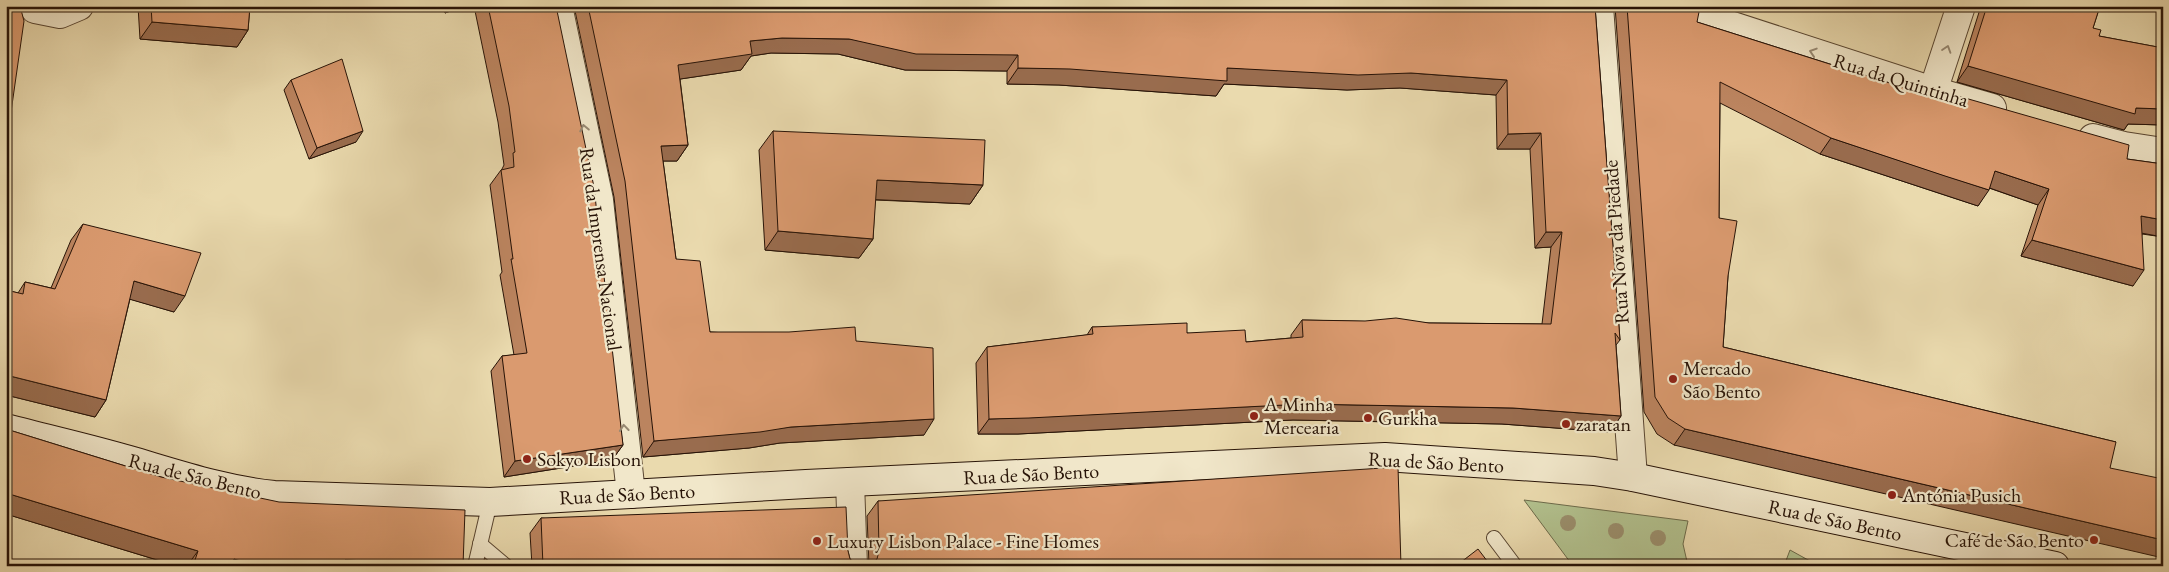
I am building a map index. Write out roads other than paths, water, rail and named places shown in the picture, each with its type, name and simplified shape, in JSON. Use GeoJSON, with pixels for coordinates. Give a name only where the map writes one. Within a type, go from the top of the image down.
{"type":"FeatureCollection","features":[{"type":"Feature","properties":{"kind":"street"},"geometry":{"type":"LineString","coordinates":[[34,6],[35,9],[60,14],[79,6]]}},
{"type":"Feature","properties":{"kind":"street","name":"Rua da Imprensa Nacional"},"geometry":{"type":"LineString","coordinates":[[558,6],[599,200],[631,494]]}},
{"type":"Feature","properties":{"kind":"street","name":"Rua Nova da Piedade"},"geometry":{"type":"LineString","coordinates":[[1599,6],[1633,477]]}},
{"type":"Feature","properties":{"kind":"street","name":"Rua da Quintinha"},"geometry":{"type":"LineString","coordinates":[[1671,6],[1933,91],[2019,116]]}},
{"type":"Feature","properties":{"kind":"street"},"geometry":{"type":"LineString","coordinates":[[1933,91],[1961,6]]}},
{"type":"Feature","properties":{"kind":"street"},"geometry":{"type":"LineString","coordinates":[[2067,130],[2124,146],[2163,152]]}},
{"type":"Feature","properties":{"kind":"street","name":"Rua de São Bento"},"geometry":{"type":"LineString","coordinates":[[6,428],[246,492],[274,495],[490,502],[850,482],[1385,457],[1594,471],[1633,477],[2055,566]]}},
{"type":"Feature","properties":{"kind":"street"},"geometry":{"type":"LineString","coordinates":[[850,482],[853,566]]}},
{"type":"Feature","properties":{"kind":"lane"},"geometry":{"type":"LineString","coordinates":[[476,566],[490,502]]}},
{"type":"Feature","properties":{"kind":"lane"},"geometry":{"type":"LineString","coordinates":[[1494,538],[1515,566]]}},
{"type":"Feature","properties":{"kind":"lane"},"geometry":{"type":"LineString","coordinates":[[480,544],[506,566]]}},
{"type":"Feature","properties":{"kind":"place","name":"Mercado São Bento"},"geometry":{"type":"Point","coordinates":[1673,379]}},
{"type":"Feature","properties":{"kind":"place","name":"A Minha Mercearia"},"geometry":{"type":"Point","coordinates":[1254,416]}},
{"type":"Feature","properties":{"kind":"place","name":"Gurkha"},"geometry":{"type":"Point","coordinates":[1368,418]}},
{"type":"Feature","properties":{"kind":"place","name":"zaratan"},"geometry":{"type":"Point","coordinates":[1566,424]}},
{"type":"Feature","properties":{"kind":"place","name":"Sokyo Lisbon"},"geometry":{"type":"Point","coordinates":[527,459]}},
{"type":"Feature","properties":{"kind":"place","name":"Antónia Pusich"},"geometry":{"type":"Point","coordinates":[1892,495]}},
{"type":"Feature","properties":{"kind":"place","name":"Café de São Bento"},"geometry":{"type":"Point","coordinates":[2094,540]}},
{"type":"Feature","properties":{"kind":"place","name":"Luxury Lisbon Palace - Fine Homes"},"geometry":{"type":"Point","coordinates":[817,541]}}]}
